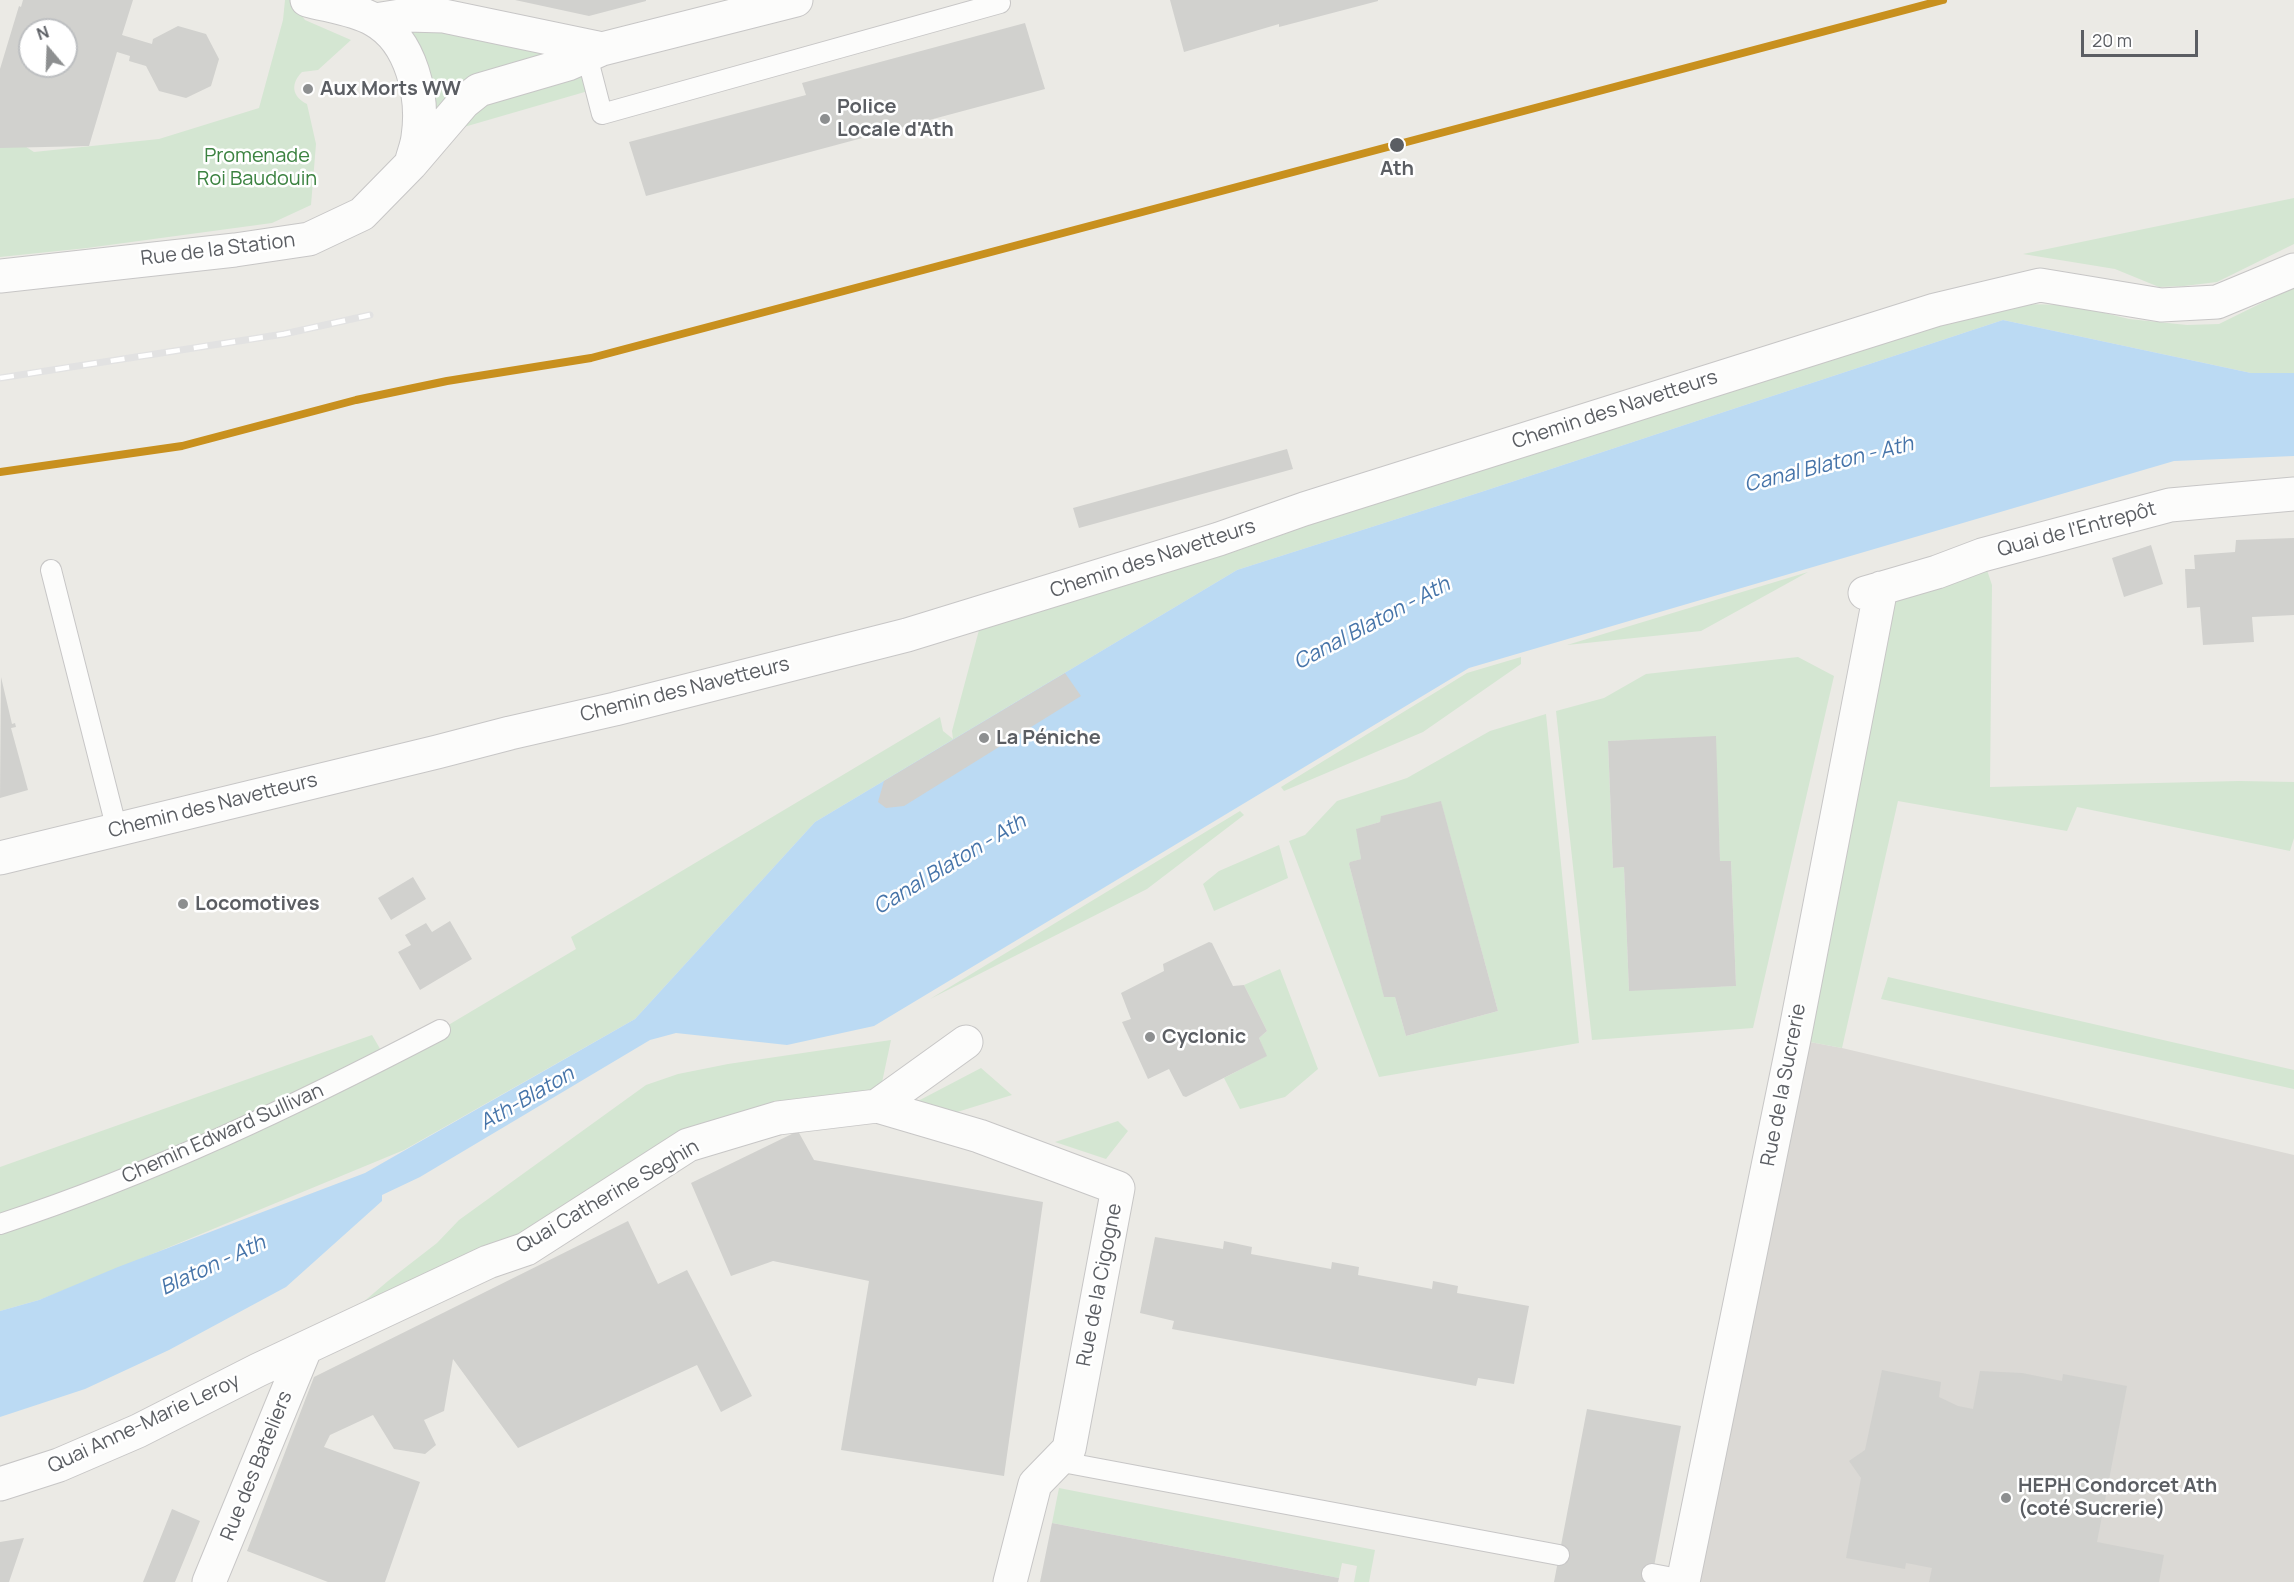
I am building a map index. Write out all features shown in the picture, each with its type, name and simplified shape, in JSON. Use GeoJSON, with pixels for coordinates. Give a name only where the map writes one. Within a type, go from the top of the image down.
{"type":"FeatureCollection","features":[{"type":"Feature","properties":{"kind":"street"},"geometry":{"type":"LineString","coordinates":[[307,0],[375,20],[392,34],[401,46],[416,82],[419,109],[418,136],[411,164]]}},
{"type":"Feature","properties":{"kind":"street"},"geometry":{"type":"LineString","coordinates":[[375,20],[407,15],[444,16],[594,52],[796,0]]}},
{"type":"Feature","properties":{"kind":"street","name":"Rue de la Station"},"geometry":{"type":"LineString","coordinates":[[0,276],[236,250],[309,239],[362,214],[411,164],[464,102],[479,90],[568,64],[594,52]]}},
{"type":"Feature","properties":{"kind":"street","name":"Chemin des Navetteurs"},"geometry":{"type":"LineString","coordinates":[[0,858],[907,635],[1219,539],[1304,509],[1935,310],[2040,285],[2161,305],[2217,302],[2294,270]]}},
{"type":"Feature","properties":{"kind":"street","name":"Quai de l'Entrepôt"},"geometry":{"type":"LineString","coordinates":[[1873,590],[1937,572],[1982,555],[2170,505],[2294,494]]}},
{"type":"Feature","properties":{"kind":"street","name":"Rue de la Sucrerie"},"geometry":{"type":"LineString","coordinates":[[1673,1579],[1794,1039],[1873,590]]}},
{"type":"Feature","properties":{"kind":"street"},"geometry":{"type":"LineString","coordinates":[[877,1106],[966,1042]]}},
{"type":"Feature","properties":{"kind":"street","name":"Quai Catherine Seghin"},"geometry":{"type":"LineString","coordinates":[[295,1353],[488,1262],[526,1249],[688,1145],[778,1118],[877,1106]]}},
{"type":"Feature","properties":{"kind":"street","name":"Rue de la Cigogne"},"geometry":{"type":"LineString","coordinates":[[877,1106],[979,1136],[1118,1188],[1069,1449],[1035,1484],[1010,1582]]}},
{"type":"Feature","properties":{"kind":"street","name":"Quai Anne-Marie Leroy"},"geometry":{"type":"LineString","coordinates":[[0,1484],[59,1465],[128,1435],[295,1353]]}},
{"type":"Feature","properties":{"kind":"street","name":"Rue des Bateliers"},"geometry":{"type":"LineString","coordinates":[[209,1582],[295,1353]]}},
{"type":"Feature","properties":{"kind":"lane"},"geometry":{"type":"LineString","coordinates":[[594,52],[602,114],[1000,3],[999,0]]}},
{"type":"Feature","properties":{"kind":"lane"},"geometry":{"type":"LineString","coordinates":[[51,570],[117,830]]}},
{"type":"Feature","properties":{"kind":"lane","name":"Chemin Edward Sullivan"},"geometry":{"type":"LineString","coordinates":[[0,1224],[53,1207],[168,1161],[263,1118],[440,1030],[426,1047]]}},
{"type":"Feature","properties":{"kind":"lane"},"geometry":{"type":"LineString","coordinates":[[1057,1461],[1559,1556]]}},
{"type":"Feature","properties":{"kind":"shaded area"},"geometry":{"type":"Polygon","coordinates":[[[1794,1039],[1842,1048],[2294,1155],[2294,1582],[1683,1582],[1794,1039]]]}},
{"type":"Feature","properties":{"kind":"green space","name":"Promenade Roi Baudouin"},"geometry":{"type":"Polygon","coordinates":[[[285,0],[290,0],[305,20],[351,40],[318,70],[302,72],[298,76],[294,89],[298,97],[307,104],[316,144],[311,205],[272,223],[87,248],[0,257],[0,144],[20,143],[34,152],[159,139],[259,108],[283,20],[285,0]]]}},
{"type":"Feature","properties":{"kind":"green space"},"geometry":{"type":"Polygon","coordinates":[[[407,15],[544,37],[595,89],[464,127],[447,121],[411,164],[407,15]]]}},
{"type":"Feature","properties":{"kind":"green space"},"geometry":{"type":"Polygon","coordinates":[[[2294,198],[2294,244],[2217,282],[2159,287],[2115,269],[2023,254],[2294,198]]]}},
{"type":"Feature","properties":{"kind":"green space"},"geometry":{"type":"Polygon","coordinates":[[[2294,287],[2294,373],[2251,373],[2003,320],[1237,570],[815,822],[635,1019],[404,1150],[80,1284],[39,1300],[0,1311],[0,1167],[372,1035],[386,1059],[440,1030],[576,949],[571,937],[940,717],[943,731],[953,739],[952,731],[979,630],[1236,551],[1312,524],[1978,311],[2020,304],[2072,305],[2129,319],[2187,325],[2219,324],[2294,287]]]}},
{"type":"Feature","properties":{"kind":"green space"},"geometry":{"type":"Polygon","coordinates":[[[1982,555],[1992,585],[1990,787],[2239,781],[2294,782],[2294,838],[2290,851],[2077,807],[2067,831],[1898,801],[1842,1048],[1794,1039],[1883,591],[1982,555]]]}},
{"type":"Feature","properties":{"kind":"green space"},"geometry":{"type":"Polygon","coordinates":[[[1808,572],[1701,631],[1567,645],[1808,572]]]}},
{"type":"Feature","properties":{"kind":"green space"},"geometry":{"type":"Polygon","coordinates":[[[1521,657],[1521,664],[1423,732],[1284,791],[1281,787],[1467,673],[1521,657]]]}},
{"type":"Feature","properties":{"kind":"green space"},"geometry":{"type":"Polygon","coordinates":[[[1798,657],[1834,676],[1753,1028],[1592,1040],[1556,711],[1604,698],[1646,674],[1798,657]],[[1715,737],[1608,741],[1613,868],[1624,867],[1629,990],[1736,986],[1731,861],[1720,861],[1715,737]]]}},
{"type":"Feature","properties":{"kind":"green space"},"geometry":{"type":"Polygon","coordinates":[[[1546,714],[1579,1043],[1379,1077],[1289,841],[1305,835],[1337,801],[1407,778],[1490,731],[1546,714]],[[1441,802],[1382,816],[1380,822],[1357,829],[1361,859],[1349,864],[1384,996],[1395,997],[1406,1036],[1498,1011],[1441,802]]]}},
{"type":"Feature","properties":{"kind":"green space"},"geometry":{"type":"Polygon","coordinates":[[[1240,811],[1244,815],[1147,889],[930,999],[1240,811]]]}},
{"type":"Feature","properties":{"kind":"green space"},"geometry":{"type":"Polygon","coordinates":[[[1279,845],[1288,878],[1214,911],[1203,884],[1219,871],[1279,845]]]}},
{"type":"Feature","properties":{"kind":"green space"},"geometry":{"type":"Polygon","coordinates":[[[1280,969],[1318,1069],[1285,1097],[1240,1109],[1224,1078],[1266,1056],[1259,1038],[1267,1031],[1244,985],[1280,969]]]}},
{"type":"Feature","properties":{"kind":"green space"},"geometry":{"type":"Polygon","coordinates":[[[1888,977],[2294,1070],[2294,1089],[1881,999],[1888,977]]]}},
{"type":"Feature","properties":{"kind":"green space"},"geometry":{"type":"Polygon","coordinates":[[[891,1040],[877,1106],[688,1145],[526,1249],[341,1321],[437,1243],[459,1220],[646,1085],[678,1074],[728,1064],[891,1040]]]}},
{"type":"Feature","properties":{"kind":"green space"},"geometry":{"type":"Polygon","coordinates":[[[981,1068],[1012,1095],[954,1113],[918,1101],[981,1068]]]}},
{"type":"Feature","properties":{"kind":"green space"},"geometry":{"type":"Polygon","coordinates":[[[1118,1121],[1128,1131],[1106,1159],[1055,1142],[1118,1121]]]}},
{"type":"Feature","properties":{"kind":"green space"},"geometry":{"type":"Polygon","coordinates":[[[1059,1488],[1375,1550],[1369,1582],[1354,1582],[1357,1566],[1342,1563],[1339,1578],[1052,1523],[1059,1488]]]}},
{"type":"Feature","properties":{"kind":"water"},"geometry":{"type":"Polygon","coordinates":[[[2003,320],[2251,373],[2294,373],[2294,456],[2174,461],[1469,668],[874,1026],[787,1045],[676,1033],[650,1040],[420,1177],[382,1195],[382,1201],[286,1287],[169,1350],[85,1389],[0,1417],[0,1311],[39,1300],[118,1267],[365,1173],[635,1019],[815,822],[1237,570],[2003,320]]]}},
{"type":"Feature","properties":{"kind":"building"},"geometry":{"type":"Polygon","coordinates":[[[23,0],[133,0],[122,35],[152,44],[153,39],[178,26],[206,34],[219,59],[211,86],[186,98],[159,91],[146,66],[129,61],[130,56],[117,52],[89,146],[0,148],[0,69],[19,6],[21,7],[23,0]]]}},
{"type":"Feature","properties":{"kind":"building"},"geometry":{"type":"Polygon","coordinates":[[[515,0],[646,0],[646,1],[589,16],[515,0]]]}},
{"type":"Feature","properties":{"kind":"building"},"geometry":{"type":"Polygon","coordinates":[[[1170,0],[1378,1],[1279,27],[1279,24],[1184,52],[1170,0]]]}},
{"type":"Feature","properties":{"kind":"building","name":"Police Locale d'Ath"},"geometry":{"type":"Polygon","coordinates":[[[1025,23],[1045,89],[646,196],[629,142],[806,95],[802,83],[1025,23]]]}},
{"type":"Feature","properties":{"kind":"building"},"geometry":{"type":"Polygon","coordinates":[[[1287,449],[1293,469],[1079,528],[1073,508],[1287,449]]]}},
{"type":"Feature","properties":{"kind":"building"},"geometry":{"type":"Polygon","coordinates":[[[2294,538],[2294,615],[2252,617],[2254,642],[2203,645],[2200,607],[2187,608],[2185,569],[2195,569],[2194,555],[2235,552],[2236,540],[2294,538]]]}},
{"type":"Feature","properties":{"kind":"building"},"geometry":{"type":"Polygon","coordinates":[[[2151,545],[2163,584],[2124,597],[2112,558],[2151,545]]]}},
{"type":"Feature","properties":{"kind":"building","name":"La Péniche"},"geometry":{"type":"Polygon","coordinates":[[[1065,673],[1081,696],[904,806],[886,808],[878,802],[884,781],[1065,673]]]}},
{"type":"Feature","properties":{"kind":"building"},"geometry":{"type":"Polygon","coordinates":[[[1,677],[12,724],[15,723],[16,727],[11,728],[28,790],[0,798],[1,677]]]}},
{"type":"Feature","properties":{"kind":"building"},"geometry":{"type":"Polygon","coordinates":[[[1716,736],[1720,861],[1731,861],[1736,986],[1629,991],[1624,867],[1613,868],[1608,741],[1716,736]]]}},
{"type":"Feature","properties":{"kind":"building"},"geometry":{"type":"Polygon","coordinates":[[[1441,801],[1498,1011],[1406,1036],[1395,997],[1384,997],[1349,864],[1361,859],[1356,829],[1380,822],[1381,816],[1441,801]]]}},
{"type":"Feature","properties":{"kind":"building"},"geometry":{"type":"Polygon","coordinates":[[[413,877],[426,899],[391,920],[378,898],[413,877]]]}},
{"type":"Feature","properties":{"kind":"building"},"geometry":{"type":"Polygon","coordinates":[[[450,921],[472,959],[420,990],[398,952],[411,945],[405,935],[426,923],[432,932],[450,921]]]}},
{"type":"Feature","properties":{"kind":"building"},"geometry":{"type":"Polygon","coordinates":[[[1209,942],[1212,943],[1233,986],[1244,985],[1267,1031],[1259,1038],[1267,1056],[1186,1097],[1183,1096],[1169,1069],[1148,1079],[1122,1022],[1131,1019],[1121,993],[1164,971],[1163,964],[1209,942]]]}},
{"type":"Feature","properties":{"kind":"building"},"geometry":{"type":"Polygon","coordinates":[[[798,1131],[814,1160],[1043,1202],[1004,1476],[841,1450],[869,1281],[773,1261],[731,1276],[691,1183],[798,1131]]]}},
{"type":"Feature","properties":{"kind":"building"},"geometry":{"type":"Polygon","coordinates":[[[628,1221],[658,1284],[687,1270],[752,1396],[721,1412],[697,1365],[518,1448],[453,1359],[444,1411],[424,1420],[436,1445],[425,1454],[394,1449],[373,1415],[330,1435],[324,1447],[420,1482],[385,1582],[328,1582],[247,1551],[314,1377],[628,1221]]]}},
{"type":"Feature","properties":{"kind":"building"},"geometry":{"type":"Polygon","coordinates":[[[1155,1237],[1223,1249],[1224,1241],[1252,1247],[1251,1254],[1331,1269],[1332,1262],[1359,1267],[1358,1275],[1432,1289],[1433,1281],[1458,1286],[1457,1293],[1529,1306],[1514,1384],[1478,1378],[1476,1386],[1172,1329],[1174,1321],[1140,1313],[1155,1237]]]}},
{"type":"Feature","properties":{"kind":"building"},"geometry":{"type":"Polygon","coordinates":[[[1882,1370],[1941,1382],[1939,1397],[1958,1406],[1973,1409],[1980,1371],[2022,1373],[2062,1381],[2063,1374],[2127,1386],[2097,1542],[2164,1555],[2159,1582],[1929,1582],[1932,1568],[1906,1563],[1905,1569],[1846,1558],[1861,1478],[1849,1461],[1865,1450],[1882,1370]]]}},
{"type":"Feature","properties":{"kind":"building"},"geometry":{"type":"Polygon","coordinates":[[[1587,1409],[1681,1426],[1651,1582],[1554,1582],[1587,1409]]]}},
{"type":"Feature","properties":{"kind":"building"},"geometry":{"type":"Polygon","coordinates":[[[172,1509],[200,1521],[175,1582],[143,1582],[172,1509]]]}},
{"type":"Feature","properties":{"kind":"building"},"geometry":{"type":"Polygon","coordinates":[[[1052,1523],[1339,1578],[1338,1582],[1040,1582],[1052,1523]]]}},
{"type":"Feature","properties":{"kind":"building"},"geometry":{"type":"Polygon","coordinates":[[[24,1538],[9,1582],[0,1582],[0,1542],[24,1538]]]}},
{"type":"Feature","properties":{"kind":"railway"},"geometry":{"type":"LineString","coordinates":[[0,378],[284,334],[370,315]]}},
{"type":"Feature","properties":{"kind":"transit line"},"geometry":{"type":"LineString","coordinates":[[0,472],[182,446],[356,400],[447,381],[591,358],[1943,0]]}},
{"type":"Feature","properties":{"kind":"place","name":"Aux Morts WW"},"geometry":{"type":"Point","coordinates":[308,89]}},
{"type":"Feature","properties":{"kind":"place","name":"Police Locale d'Ath"},"geometry":{"type":"Point","coordinates":[825,119]}},
{"type":"Feature","properties":{"kind":"place","name":"Ath"},"geometry":{"type":"Point","coordinates":[1397,145]}},
{"type":"Feature","properties":{"kind":"place","name":"La Péniche"},"geometry":{"type":"Point","coordinates":[984,738]}},
{"type":"Feature","properties":{"kind":"place","name":"Locomotives"},"geometry":{"type":"Point","coordinates":[183,904]}},
{"type":"Feature","properties":{"kind":"place","name":"Cyclonic"},"geometry":{"type":"Point","coordinates":[1150,1037]}},
{"type":"Feature","properties":{"kind":"place","name":"HEPH Condorcet Ath (coté Sucrerie)"},"geometry":{"type":"Point","coordinates":[2006,1498]}},
{"type":"Feature","properties":{"kind":"water label","name":"Canal Blaton - Ath"},"geometry":{"type":"Point","coordinates":[1829,465]}},
{"type":"Feature","properties":{"kind":"water label","name":"Canal Blaton - Ath"},"geometry":{"type":"Point","coordinates":[1372,624]}},
{"type":"Feature","properties":{"kind":"water label","name":"Canal Blaton - Ath"},"geometry":{"type":"Point","coordinates":[950,865]}},
{"type":"Feature","properties":{"kind":"water label","name":"Ath-Blaton"},"geometry":{"type":"Point","coordinates":[527,1099]}},
{"type":"Feature","properties":{"kind":"water label","name":"Blaton - Ath"},"geometry":{"type":"Point","coordinates":[213,1266]}}]}
